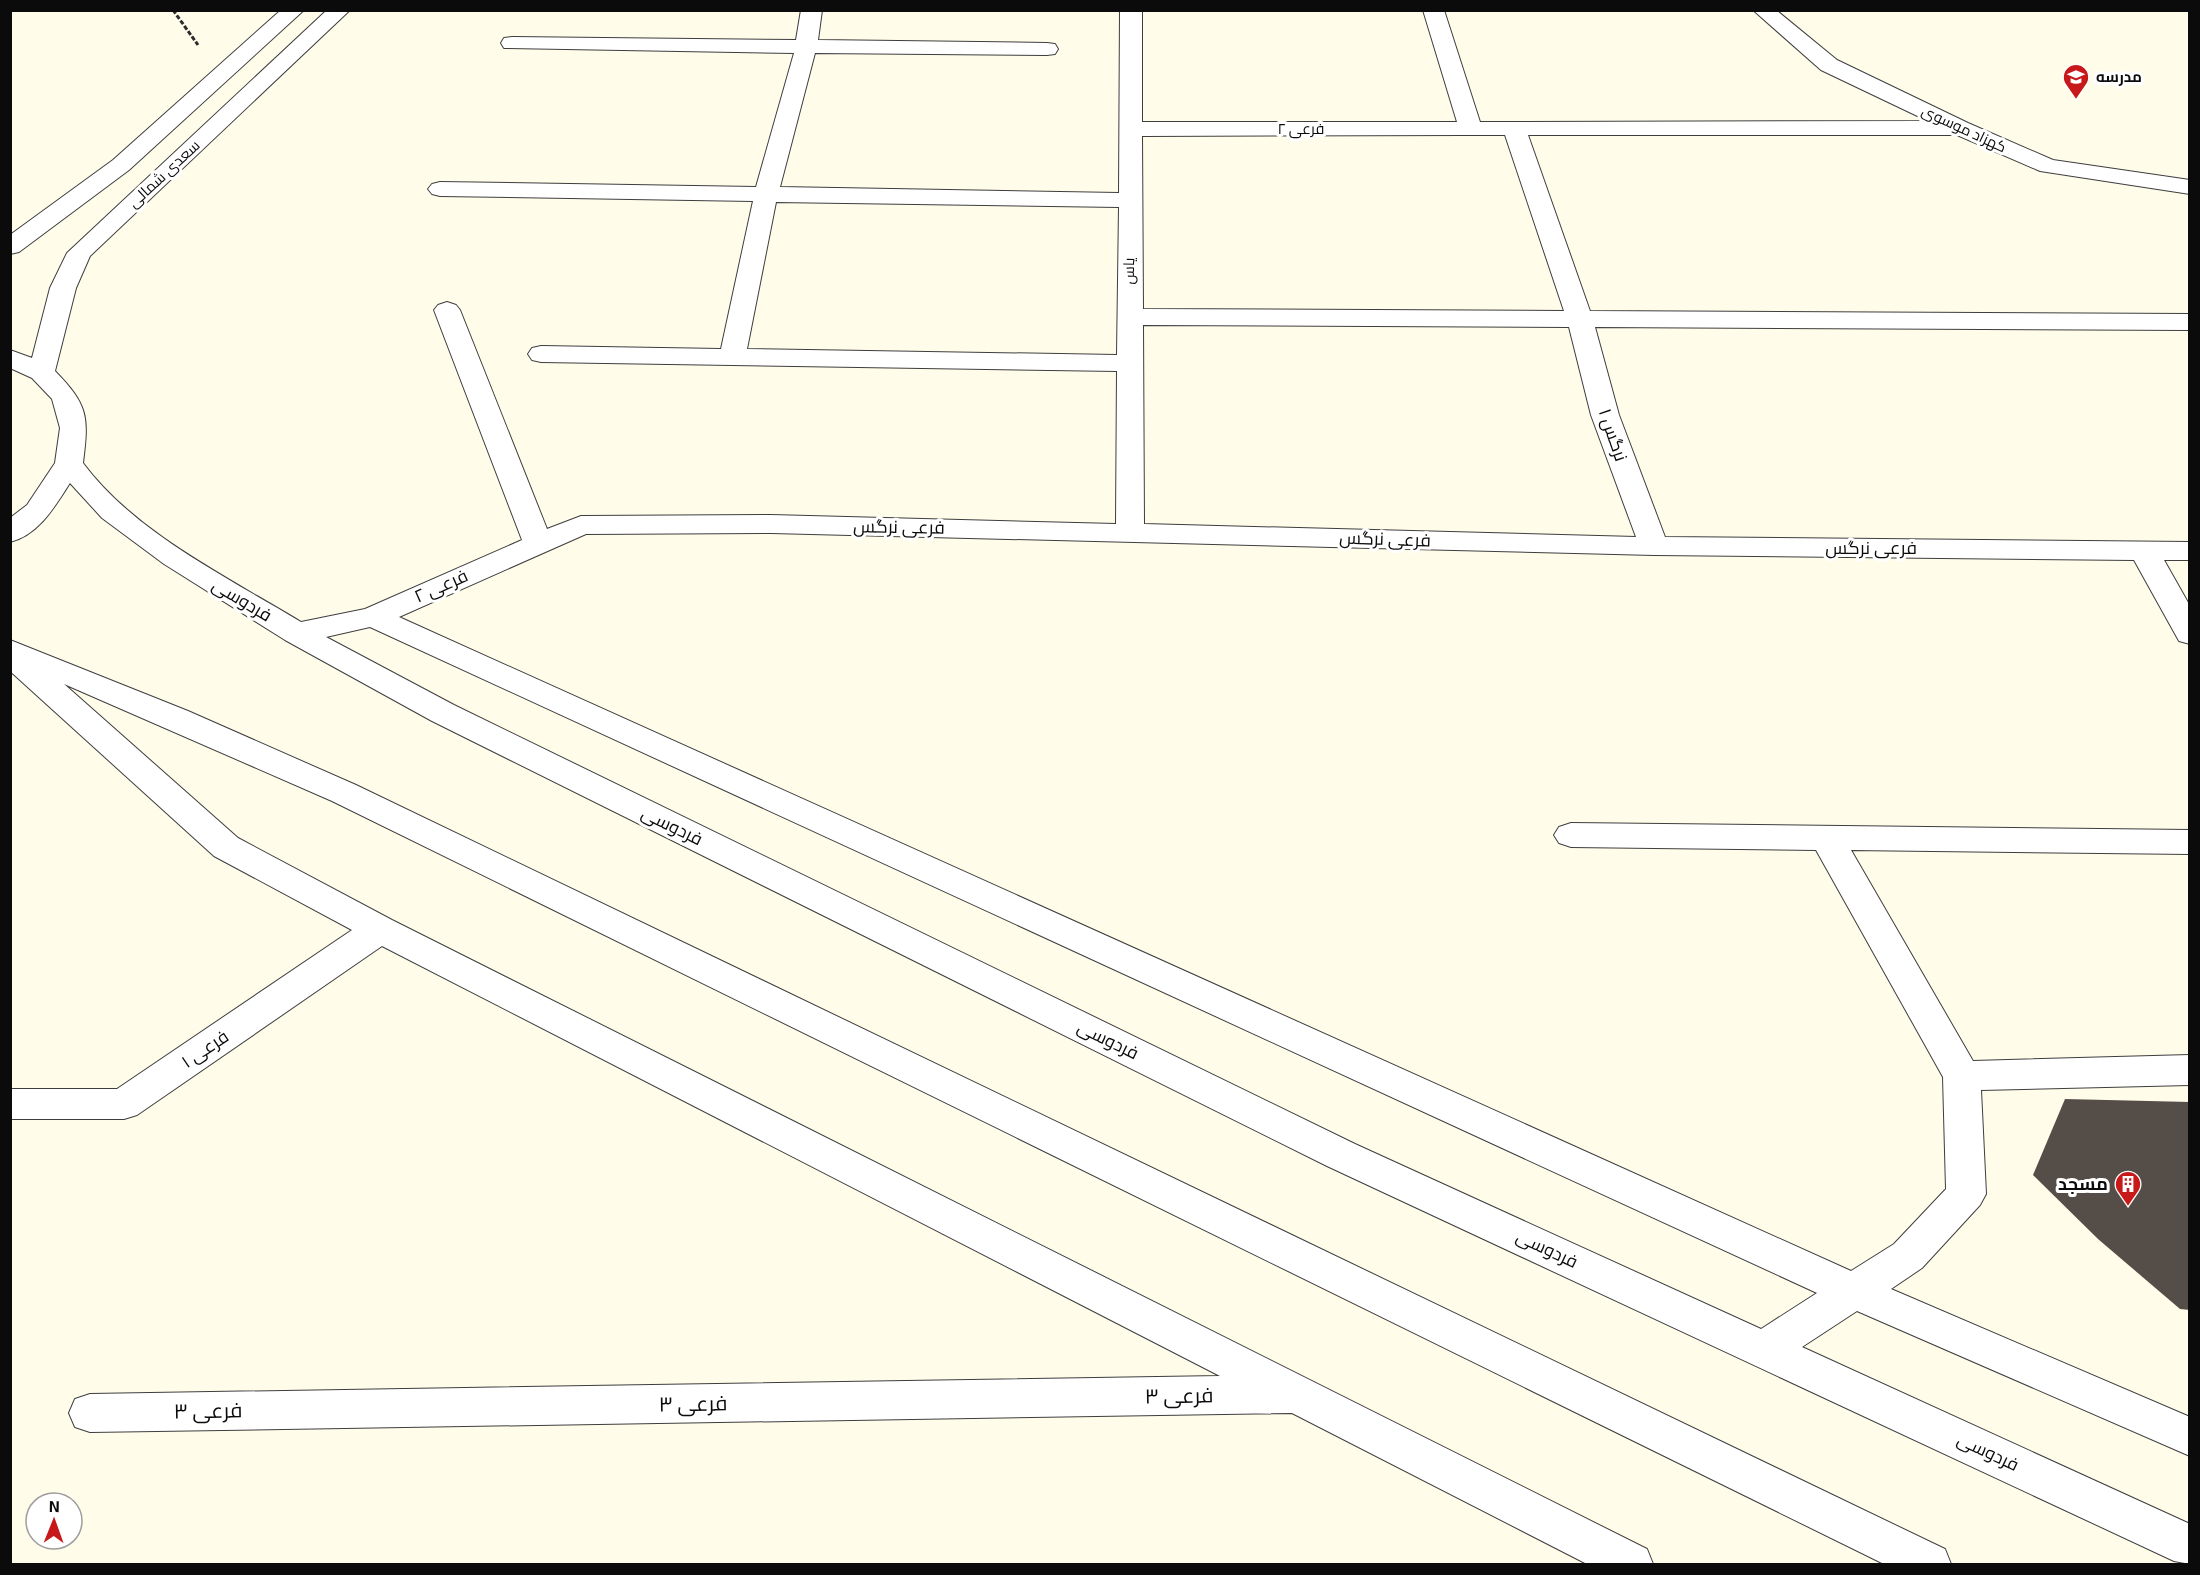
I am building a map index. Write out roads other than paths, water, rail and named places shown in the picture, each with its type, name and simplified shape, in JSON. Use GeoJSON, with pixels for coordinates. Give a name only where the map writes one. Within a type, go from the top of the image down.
{"type":"FeatureCollection","features":[{"type":"Feature","properties":{"kind":"street","name":"سعدی شمالی"},"geometry":{"type":"LineString","coordinates":[[10,247],[121,165],[294,10]]}},
{"type":"Feature","properties":{"kind":"street","name":"سعدی شمالی"},"geometry":{"type":"LineString","coordinates":[[41,372],[63,288],[79,253],[340,10]]}},
{"type":"Feature","properties":{"kind":"street"},"geometry":{"type":"LineString","coordinates":[[732,357],[766,194],[806,47],[813,10]]}},
{"type":"Feature","properties":{"kind":"street","name":"یاس"},"geometry":{"type":"LineString","coordinates":[[1130,532],[1131,10]]}},
{"type":"Feature","properties":{"kind":"street"},"geometry":{"type":"LineString","coordinates":[[1433,10],[1471,130]]}},
{"type":"Feature","properties":{"kind":"street","name":"کهزاد موسوی"},"geometry":{"type":"LineString","coordinates":[[1763,10],[1829,65],[1960,128],[2048,166],[2190,187]]}},
{"type":"Feature","properties":{"kind":"street"},"geometry":{"type":"LineString","coordinates":[[512,43],[1047,49]]}},
{"type":"Feature","properties":{"kind":"street","name":"فرعی ۲"},"geometry":{"type":"LineString","coordinates":[[1130,129],[1960,128]]}},
{"type":"Feature","properties":{"kind":"street","name":"نرگس ۱"},"geometry":{"type":"LineString","coordinates":[[1515,130],[1580,320],[1605,415],[1654,546]]}},
{"type":"Feature","properties":{"kind":"street"},"geometry":{"type":"LineString","coordinates":[[440,189],[1130,200]]}},
{"type":"Feature","properties":{"kind":"street"},"geometry":{"type":"LineString","coordinates":[[447,310],[538,543]]}},
{"type":"Feature","properties":{"kind":"street"},"geometry":{"type":"LineString","coordinates":[[1129,317],[2190,322]]}},
{"type":"Feature","properties":{"kind":"street"},"geometry":{"type":"LineString","coordinates":[[541,354],[1129,363]]}},
{"type":"Feature","properties":{"kind":"street"},"geometry":{"type":"LineString","coordinates":[[10,358],[41,372],[65,397],[75,428],[69,463],[37,511],[10,533]]}},
{"type":"Feature","properties":{"kind":"street","name":"فردوسی"},"geometry":{"type":"LineString","coordinates":[[69,463],[83,482],[112,512],[165,552],[296,633],[443,713],[1331,1149],[2190,1546]]}},
{"type":"Feature","properties":{"kind":"street","name":"فرعی نرگس"},"geometry":{"type":"LineString","coordinates":[[581,525],[771,524],[1654,546],[2190,551]]}},
{"type":"Feature","properties":{"kind":"street","name":"فرعی ۲"},"geometry":{"type":"LineString","coordinates":[[296,633],[373,617],[581,525]]}},
{"type":"Feature","properties":{"kind":"street"},"geometry":{"type":"LineString","coordinates":[[2144,550],[2190,634]]}},
{"type":"Feature","properties":{"kind":"street"},"geometry":{"type":"LineString","coordinates":[[373,617],[1853,1291],[2190,1437]]}},
{"type":"Feature","properties":{"kind":"street"},"geometry":{"type":"LineString","coordinates":[[10,652],[226,847],[380,929],[1631,1564]]}},
{"type":"Feature","properties":{"kind":"street"},"geometry":{"type":"LineString","coordinates":[[10,652],[177,719],[344,793],[1929,1564]]}},
{"type":"Feature","properties":{"kind":"street"},"geometry":{"type":"LineString","coordinates":[[1571,835],[2190,842]]}},
{"type":"Feature","properties":{"kind":"street"},"geometry":{"type":"LineString","coordinates":[[1765,1349],[1908,1256],[1966,1194],[1962,1076],[1826,837]]}},
{"type":"Feature","properties":{"kind":"street","name":"فرعی ۱"},"geometry":{"type":"LineString","coordinates":[[10,1104],[124,1104],[380,929]]}},
{"type":"Feature","properties":{"kind":"street"},"geometry":{"type":"LineString","coordinates":[[1962,1076],[2190,1070]]}},
{"type":"Feature","properties":{"kind":"street","name":"فرعی ۳"},"geometry":{"type":"LineString","coordinates":[[90,1413],[1296,1394]]}},
{"type":"Feature","properties":{"kind":"place","name":"مدرسه"},"geometry":{"type":"Point","coordinates":[2076,100]}},
{"type":"Feature","properties":{"kind":"place","name":"مسجد"},"geometry":{"type":"Point","coordinates":[2128,1207]}}]}
